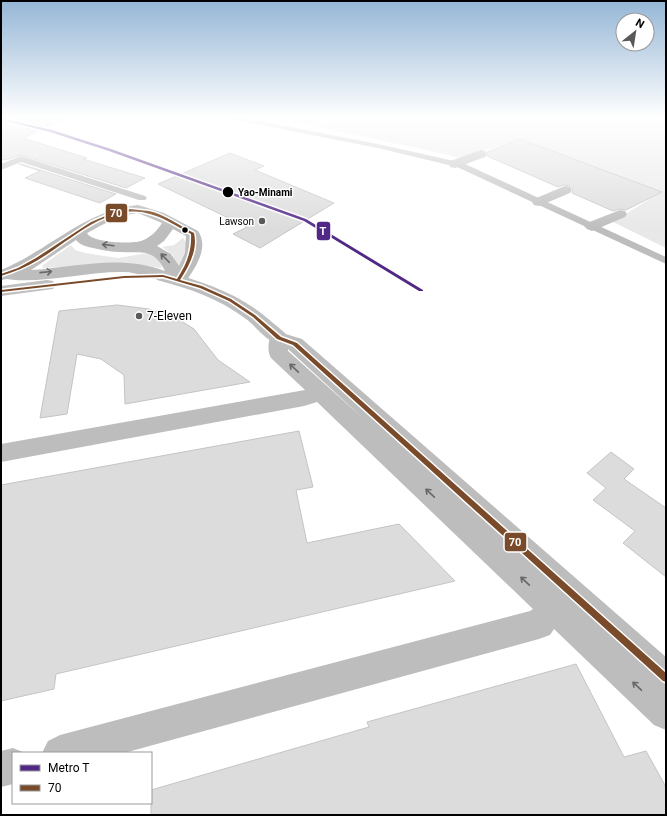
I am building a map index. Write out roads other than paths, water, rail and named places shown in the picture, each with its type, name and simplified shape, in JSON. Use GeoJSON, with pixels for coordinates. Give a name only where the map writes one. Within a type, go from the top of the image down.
{"type":"FeatureCollection","features":[{"type":"Feature","properties":{"kind":"street"},"geometry":{"type":"LineString","coordinates":[[455,164],[478,155]]}},
{"type":"Feature","properties":{"kind":"street"},"geometry":{"type":"LineString","coordinates":[[540,202],[565,190]]}},
{"type":"Feature","properties":{"kind":"street"},"geometry":{"type":"LineString","coordinates":[[1,291],[124,277],[170,278],[192,259],[195,246],[193,234],[149,212],[136,209],[117,212],[79,231],[26,265],[4,274]]}},
{"type":"Feature","properties":{"kind":"street"},"geometry":{"type":"LineString","coordinates":[[592,226],[620,214]]}},
{"type":"Feature","properties":{"kind":"street"},"geometry":{"type":"LineString","coordinates":[[79,231],[82,238],[93,244],[128,248],[143,246],[158,239],[166,231],[170,222]]}},
{"type":"Feature","properties":{"kind":"street"},"geometry":{"type":"LineString","coordinates":[[143,246],[157,251],[167,258],[170,278]]}},
{"type":"Feature","properties":{"kind":"street"},"geometry":{"type":"LineString","coordinates":[[4,274],[22,275],[82,268],[118,267],[152,271],[201,287],[230,300],[254,316],[279,338],[295,344],[561,599],[666,712]]}},
{"type":"Feature","properties":{"kind":"street"},"geometry":{"type":"LineString","coordinates":[[279,338],[278,353],[321,393],[561,599],[666,678]]}},
{"type":"Feature","properties":{"kind":"street"},"geometry":{"type":"LineString","coordinates":[[1,453],[304,398],[321,393]]}},
{"type":"Feature","properties":{"kind":"street"},"geometry":{"type":"LineString","coordinates":[[64,752],[539,624],[561,599]]}},
{"type":"Feature","properties":{"kind":"street"},"geometry":{"type":"LineString","coordinates":[[1,769],[12,766]]}},
{"type":"Feature","properties":{"kind":"lane"},"geometry":{"type":"LineString","coordinates":[[417,155],[455,164],[666,261]]}},
{"type":"Feature","properties":{"kind":"lane"},"geometry":{"type":"LineString","coordinates":[[1,167],[21,159],[142,198]]}},
{"type":"Feature","properties":{"kind":"metro line","name":"T"},"geometry":{"type":"LineString","coordinates":[[124,155],[305,220],[421,290]]}},
{"type":"Feature","properties":{"kind":"place","name":"Yao-Minami"},"geometry":{"type":"Point","coordinates":[228,192]}},
{"type":"Feature","properties":{"kind":"place","name":"Lawson"},"geometry":{"type":"Point","coordinates":[262,221]}},
{"type":"Feature","properties":{"kind":"place","name":"7-Eleven"},"geometry":{"type":"Point","coordinates":[139,316]}}]}
